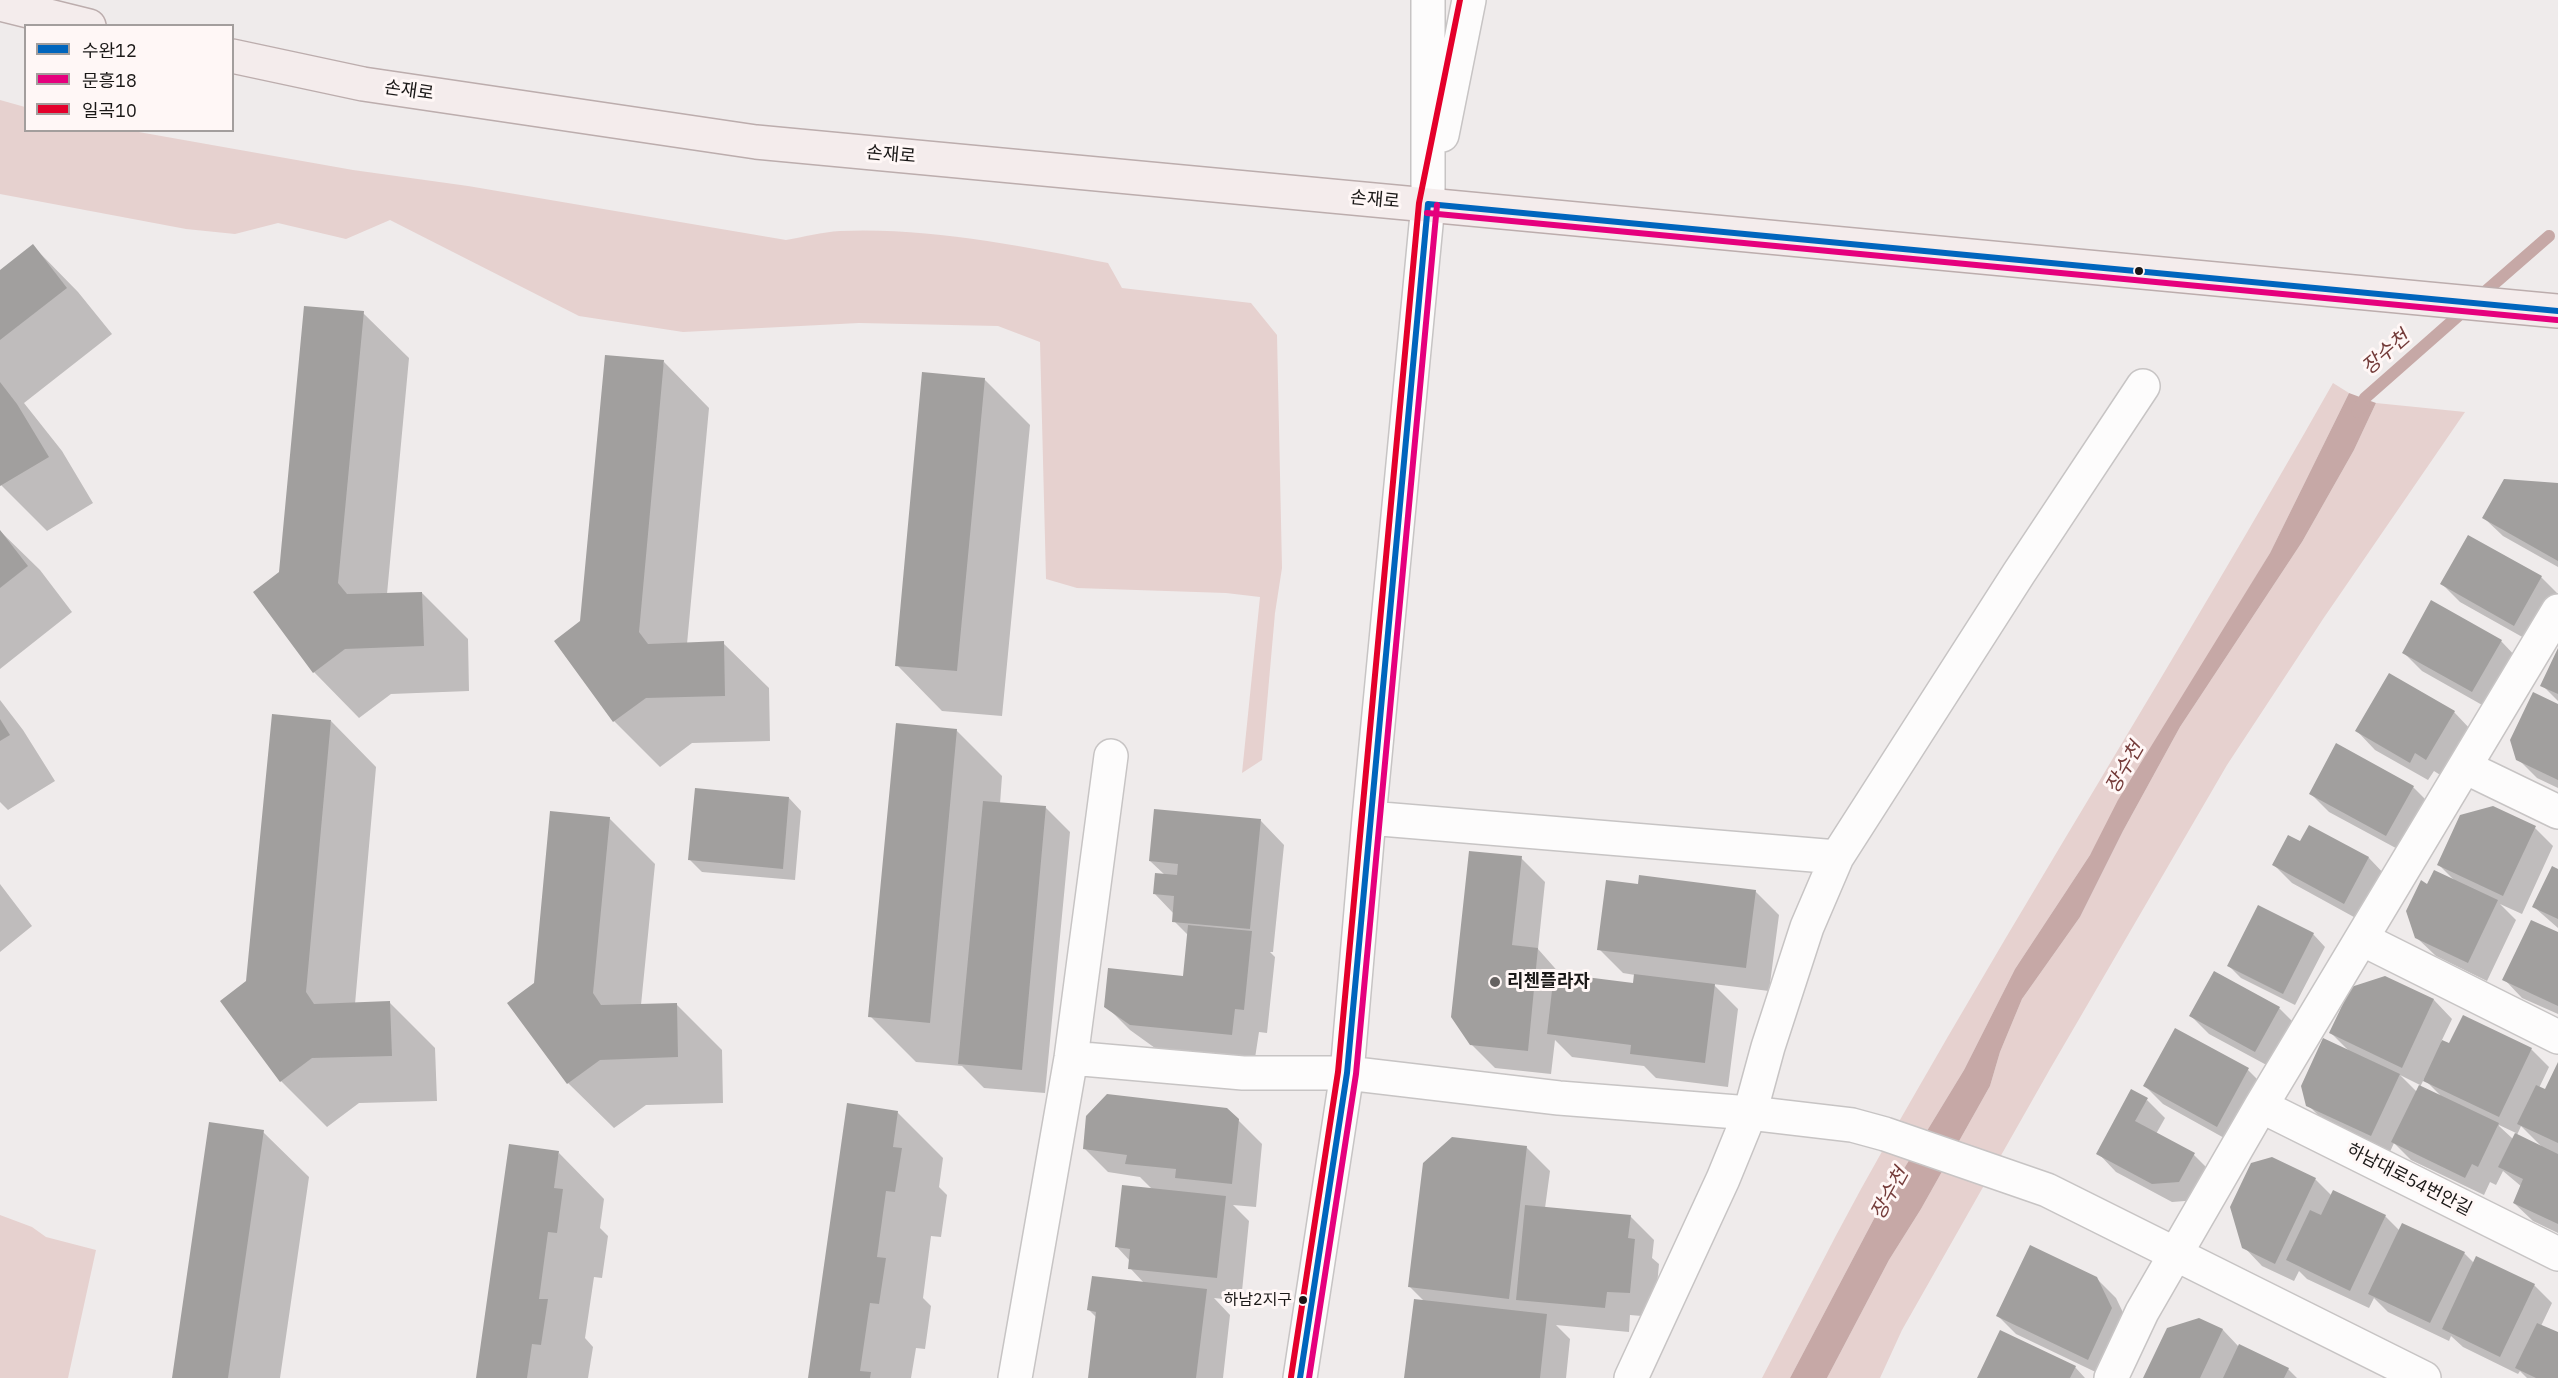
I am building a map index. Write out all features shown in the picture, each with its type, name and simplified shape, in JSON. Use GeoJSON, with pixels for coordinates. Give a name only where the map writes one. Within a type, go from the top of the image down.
{"type":"FeatureCollection","features":[{"type":"Feature","properties":{"kind":"main road"},"geometry":{"type":"LineString","coordinates":[[0,4],[81,24]]}},
{"type":"Feature","properties":{"kind":"main road","name":"손재로"},"geometry":{"type":"LineString","coordinates":[[234,56],[363,84],[756,142],[2551,310]]}},
{"type":"Feature","properties":{"kind":"street"},"geometry":{"type":"LineString","coordinates":[[1300,1378],[1347,1073],[1428,204],[1428,0]]}},
{"type":"Feature","properties":{"kind":"street"},"geometry":{"type":"LineString","coordinates":[[1428,204],[1469,0]]}},
{"type":"Feature","properties":{"kind":"street"},"geometry":{"type":"LineString","coordinates":[[1631,1378],[1723,1179],[1750,1113],[1807,927],[1837,857],[2006,593],[2143,386]]}},
{"type":"Feature","properties":{"kind":"street"},"geometry":{"type":"LineString","coordinates":[[2111,1378],[2142,1312],[2261,1106],[2558,611]]}},
{"type":"Feature","properties":{"kind":"street"},"geometry":{"type":"LineString","coordinates":[[1015,1378],[1071,1058],[1111,756]]}},
{"type":"Feature","properties":{"kind":"street"},"geometry":{"type":"LineString","coordinates":[[2465,766],[2558,812]]}},
{"type":"Feature","properties":{"kind":"street"},"geometry":{"type":"LineString","coordinates":[[1369,818],[1837,857]]}},
{"type":"Feature","properties":{"kind":"street"},"geometry":{"type":"LineString","coordinates":[[2362,939],[2558,1037]]}},
{"type":"Feature","properties":{"kind":"street"},"geometry":{"type":"LineString","coordinates":[[1071,1058],[1243,1072],[1347,1073],[1559,1098],[1750,1113],[1852,1125],[1885,1134],[2047,1190],[2424,1378]]}},
{"type":"Feature","properties":{"kind":"street","name":"하남대로54번안길"},"geometry":{"type":"LineString","coordinates":[[2261,1106],[2558,1254]]}},
{"type":"Feature","properties":{"kind":"shaded area"},"geometry":{"type":"Polygon","coordinates":[[[0,100],[24,107],[24,132],[139,132],[353,170],[468,186],[786,240],[820,233],[873,231],[975,239],[1108,263],[1122,288],[1251,303],[1277,335],[1282,568],[1275,613],[1262,760],[1242,773],[1260,597],[1226,593],[1077,588],[1046,579],[1040,342],[998,326],[859,323],[683,332],[579,316],[390,220],[346,239],[278,223],[235,234],[186,229],[0,194],[0,100]]]}},
{"type":"Feature","properties":{"kind":"shaded area"},"geometry":{"type":"Polygon","coordinates":[[[2333,383],[2349,393],[2270,553],[2090,855],[2015,969],[1964,1070],[1877,1213],[1790,1378],[1762,1378],[1848,1212],[1919,1087],[2333,383]]]}},
{"type":"Feature","properties":{"kind":"shaded area"},"geometry":{"type":"Polygon","coordinates":[[[2376,403],[2465,412],[2323,619],[2227,765],[2050,1069],[1902,1330],[1880,1378],[1827,1378],[1889,1260],[1921,1209],[1990,1086],[2000,1052],[2022,999],[2080,917],[2123,831],[2180,727],[2302,542],[2354,450],[2376,403]]]}},
{"type":"Feature","properties":{"kind":"shaded area"},"geometry":{"type":"Polygon","coordinates":[[[0,1215],[32,1227],[46,1237],[96,1250],[68,1378],[0,1378],[0,1215]]]}},
{"type":"Feature","properties":{"kind":"water"},"geometry":{"type":"Polygon","coordinates":[[[2349,393],[2376,403],[2354,450],[2302,542],[2180,727],[2123,831],[2080,917],[2022,999],[2000,1052],[1990,1086],[1921,1209],[1889,1260],[1827,1378],[1790,1378],[1877,1213],[1964,1070],[2015,969],[2090,855],[2118,800],[2270,553],[2349,393]]]}},
{"type":"Feature","properties":{"kind":"building"},"geometry":{"type":"Polygon","coordinates":[[[33,244],[67,288],[0,340],[0,270],[33,244]]]}},
{"type":"Feature","properties":{"kind":"building"},"geometry":{"type":"Polygon","coordinates":[[[304,306],[364,311],[338,583],[347,594],[422,592],[424,646],[345,649],[313,673],[253,592],[279,572],[304,306]]]}},
{"type":"Feature","properties":{"kind":"building"},"geometry":{"type":"Polygon","coordinates":[[[605,355],[664,360],[639,632],[648,644],[724,641],[725,696],[646,698],[613,722],[554,641],[580,621],[605,355]]]}},
{"type":"Feature","properties":{"kind":"building"},"geometry":{"type":"Polygon","coordinates":[[[922,372],[985,378],[957,671],[895,666],[922,372]]]}},
{"type":"Feature","properties":{"kind":"building"},"geometry":{"type":"Polygon","coordinates":[[[0,382],[17,404],[49,457],[0,486],[0,382]]]}},
{"type":"Feature","properties":{"kind":"building"},"geometry":{"type":"Polygon","coordinates":[[[2504,479],[2558,483],[2558,561],[2482,518],[2504,479]]]}},
{"type":"Feature","properties":{"kind":"building"},"geometry":{"type":"Polygon","coordinates":[[[0,530],[28,566],[0,588],[0,530]]]}},
{"type":"Feature","properties":{"kind":"building"},"geometry":{"type":"Polygon","coordinates":[[[2468,535],[2542,576],[2514,626],[2440,584],[2468,535]]]}},
{"type":"Feature","properties":{"kind":"building"},"geometry":{"type":"Polygon","coordinates":[[[2431,600],[2502,640],[2472,692],[2402,653],[2431,600]]]}},
{"type":"Feature","properties":{"kind":"building"},"geometry":{"type":"Polygon","coordinates":[[[2558,648],[2558,694],[2540,686],[2558,648]]]}},
{"type":"Feature","properties":{"kind":"building"},"geometry":{"type":"Polygon","coordinates":[[[2389,673],[2455,711],[2426,760],[2415,753],[2410,763],[2355,731],[2389,673]]]}},
{"type":"Feature","properties":{"kind":"building"},"geometry":{"type":"Polygon","coordinates":[[[2533,692],[2558,704],[2558,780],[2516,760],[2510,740],[2533,692]]]}},
{"type":"Feature","properties":{"kind":"building"},"geometry":{"type":"Polygon","coordinates":[[[272,714],[331,720],[306,992],[314,1004],[390,1001],[392,1056],[312,1058],[280,1082],[220,1001],[246,981],[272,714]]]}},
{"type":"Feature","properties":{"kind":"building"},"geometry":{"type":"Polygon","coordinates":[[[0,719],[10,735],[0,741],[0,719]]]}},
{"type":"Feature","properties":{"kind":"building"},"geometry":{"type":"Polygon","coordinates":[[[896,723],[957,729],[930,1023],[868,1017],[896,723]]]}},
{"type":"Feature","properties":{"kind":"building"},"geometry":{"type":"Polygon","coordinates":[[[2336,743],[2414,786],[2386,836],[2309,794],[2336,743]]]}},
{"type":"Feature","properties":{"kind":"building"},"geometry":{"type":"Polygon","coordinates":[[[695,788],[789,797],[783,869],[688,860],[695,788]]]}},
{"type":"Feature","properties":{"kind":"building"},"geometry":{"type":"Polygon","coordinates":[[[983,801],[1046,806],[1022,1070],[958,1064],[983,801]]]}},
{"type":"Feature","properties":{"kind":"building"},"geometry":{"type":"Polygon","coordinates":[[[2493,806],[2536,826],[2503,896],[2437,865],[2460,815],[2493,806]]]}},
{"type":"Feature","properties":{"kind":"building"},"geometry":{"type":"Polygon","coordinates":[[[1154,809],[1261,819],[1250,929],[1172,922],[1174,896],[1153,894],[1155,873],[1177,875],[1178,864],[1149,861],[1154,809]]]}},
{"type":"Feature","properties":{"kind":"building"},"geometry":{"type":"Polygon","coordinates":[[[550,811],[610,817],[593,993],[601,1005],[677,1003],[678,1057],[600,1060],[567,1084],[507,1003],[534,983],[550,811]]]}},
{"type":"Feature","properties":{"kind":"building"},"geometry":{"type":"Polygon","coordinates":[[[2309,825],[2369,857],[2344,904],[2272,865],[2288,835],[2300,841],[2309,825]]]}},
{"type":"Feature","properties":{"kind":"building","name":"리첸플라자"},"geometry":{"type":"Polygon","coordinates":[[[1469,851],[1522,856],[1512,945],[1538,948],[1528,1051],[1470,1045],[1451,1017],[1469,851]]]}},
{"type":"Feature","properties":{"kind":"building"},"geometry":{"type":"Polygon","coordinates":[[[2552,866],[2558,869],[2558,919],[2532,907],[2552,866]]]}},
{"type":"Feature","properties":{"kind":"building"},"geometry":{"type":"Polygon","coordinates":[[[2434,870],[2498,900],[2468,963],[2415,938],[2406,911],[2421,880],[2427,884],[2434,870]]]}},
{"type":"Feature","properties":{"kind":"building"},"geometry":{"type":"Polygon","coordinates":[[[1639,875],[1756,890],[1746,968],[1597,950],[1606,880],[1638,884],[1639,875]]]}},
{"type":"Feature","properties":{"kind":"building"},"geometry":{"type":"Polygon","coordinates":[[[2258,905],[2314,933],[2283,994],[2227,966],[2258,905]]]}},
{"type":"Feature","properties":{"kind":"building"},"geometry":{"type":"Polygon","coordinates":[[[2531,920],[2558,932],[2558,1006],[2502,980],[2531,920]]]}},
{"type":"Feature","properties":{"kind":"building"},"geometry":{"type":"Polygon","coordinates":[[[1188,925],[1252,931],[1244,1010],[1235,1009],[1232,1035],[1130,1025],[1104,1007],[1108,968],[1183,976],[1188,925]]]}},
{"type":"Feature","properties":{"kind":"building"},"geometry":{"type":"Polygon","coordinates":[[[2214,971],[2280,1007],[2255,1052],[2189,1016],[2214,971]]]}},
{"type":"Feature","properties":{"kind":"building"},"geometry":{"type":"Polygon","coordinates":[[[1554,973],[1633,983],[1634,974],[1715,984],[1705,1063],[1630,1054],[1631,1045],[1547,1034],[1554,973]]]}},
{"type":"Feature","properties":{"kind":"building"},"geometry":{"type":"Polygon","coordinates":[[[2385,976],[2434,999],[2402,1068],[2329,1033],[2351,987],[2385,976]]]}},
{"type":"Feature","properties":{"kind":"building"},"geometry":{"type":"Polygon","coordinates":[[[2463,1015],[2532,1048],[2499,1117],[2423,1081],[2442,1040],[2449,1043],[2463,1015]]]}},
{"type":"Feature","properties":{"kind":"building"},"geometry":{"type":"Polygon","coordinates":[[[2175,1028],[2249,1068],[2217,1127],[2143,1086],[2175,1028]]]}},
{"type":"Feature","properties":{"kind":"building"},"geometry":{"type":"Polygon","coordinates":[[[2323,1038],[2400,1074],[2371,1136],[2306,1106],[2301,1086],[2323,1038]]]}},
{"type":"Feature","properties":{"kind":"building"},"geometry":{"type":"Polygon","coordinates":[[[2558,1062],[2558,1143],[2517,1124],[2536,1085],[2545,1089],[2558,1062]]]}},
{"type":"Feature","properties":{"kind":"building"},"geometry":{"type":"Polygon","coordinates":[[[2419,1085],[2499,1123],[2478,1167],[2472,1164],[2465,1178],[2391,1142],[2419,1085]]]}},
{"type":"Feature","properties":{"kind":"building"},"geometry":{"type":"Polygon","coordinates":[[[2131,1089],[2148,1098],[2135,1121],[2195,1153],[2179,1182],[2152,1184],[2096,1154],[2131,1089]]]}},
{"type":"Feature","properties":{"kind":"building"},"geometry":{"type":"Polygon","coordinates":[[[1107,1094],[1227,1108],[1239,1119],[1232,1184],[1175,1178],[1176,1169],[1125,1164],[1127,1155],[1083,1149],[1086,1116],[1107,1094]]]}},
{"type":"Feature","properties":{"kind":"building"},"geometry":{"type":"Polygon","coordinates":[[[847,1103],[898,1111],[893,1147],[902,1148],[895,1192],[886,1191],[877,1257],[886,1258],[879,1304],[870,1303],[860,1371],[871,1372],[870,1378],[808,1378],[847,1103]]]}},
{"type":"Feature","properties":{"kind":"building"},"geometry":{"type":"Polygon","coordinates":[[[209,1122],[264,1130],[228,1378],[172,1378],[209,1122]]]}},
{"type":"Feature","properties":{"kind":"building"},"geometry":{"type":"Polygon","coordinates":[[[2515,1133],[2558,1154],[2558,1224],[2513,1203],[2523,1179],[2498,1167],[2515,1133]]]}},
{"type":"Feature","properties":{"kind":"building"},"geometry":{"type":"Polygon","coordinates":[[[1452,1137],[1527,1146],[1509,1299],[1408,1287],[1423,1163],[1452,1137]]]}},
{"type":"Feature","properties":{"kind":"building"},"geometry":{"type":"Polygon","coordinates":[[[509,1144],[559,1151],[554,1188],[563,1189],[557,1233],[548,1232],[539,1299],[548,1299],[541,1345],[532,1344],[527,1378],[476,1378],[509,1144]]]}},
{"type":"Feature","properties":{"kind":"building"},"geometry":{"type":"Polygon","coordinates":[[[2272,1157],[2316,1178],[2275,1264],[2242,1248],[2230,1207],[2251,1163],[2272,1157]]]}},
{"type":"Feature","properties":{"kind":"building"},"geometry":{"type":"Polygon","coordinates":[[[1122,1185],[1226,1196],[1217,1278],[1128,1269],[1130,1249],[1115,1247],[1122,1185]]]}},
{"type":"Feature","properties":{"kind":"building"},"geometry":{"type":"Polygon","coordinates":[[[2333,1190],[2386,1215],[2350,1291],[2286,1260],[2310,1210],[2321,1215],[2333,1190]]]}},
{"type":"Feature","properties":{"kind":"building"},"geometry":{"type":"Polygon","coordinates":[[[1525,1205],[1631,1215],[1628,1238],[1635,1239],[1630,1293],[1607,1292],[1605,1308],[1516,1300],[1525,1205]]]}},
{"type":"Feature","properties":{"kind":"building"},"geometry":{"type":"Polygon","coordinates":[[[2402,1223],[2465,1252],[2430,1323],[2368,1294],[2402,1223]]]}},
{"type":"Feature","properties":{"kind":"building"},"geometry":{"type":"Polygon","coordinates":[[[2030,1245],[2097,1277],[2112,1308],[2088,1360],[1996,1316],[2030,1245]]]}},
{"type":"Feature","properties":{"kind":"building"},"geometry":{"type":"Polygon","coordinates":[[[2476,1256],[2535,1284],[2500,1357],[2442,1329],[2476,1256]]]}},
{"type":"Feature","properties":{"kind":"building"},"geometry":{"type":"Polygon","coordinates":[[[1092,1276],[1207,1289],[1196,1378],[1088,1378],[1096,1312],[1087,1310],[1092,1276]]]}},
{"type":"Feature","properties":{"kind":"building"},"geometry":{"type":"Polygon","coordinates":[[[1414,1299],[1547,1314],[1540,1378],[1404,1378],[1414,1299]]]}},
{"type":"Feature","properties":{"kind":"building"},"geometry":{"type":"Polygon","coordinates":[[[2199,1318],[2223,1329],[2200,1378],[2143,1378],[2167,1328],[2199,1318]]]}},
{"type":"Feature","properties":{"kind":"building"},"geometry":{"type":"Polygon","coordinates":[[[2537,1323],[2558,1332],[2558,1378],[2536,1378],[2515,1368],[2537,1323]]]}},
{"type":"Feature","properties":{"kind":"building"},"geometry":{"type":"Polygon","coordinates":[[[2000,1330],[2076,1366],[2070,1378],[1977,1378],[2000,1330]]]}},
{"type":"Feature","properties":{"kind":"building"},"geometry":{"type":"Polygon","coordinates":[[[2239,1344],[2289,1368],[2284,1378],[2223,1378],[2239,1344]]]}},
{"type":"Feature","properties":{"kind":"waterway","name":"장수천"},"geometry":{"type":"LineString","coordinates":[[2479,297],[2549,236]]}},
{"type":"Feature","properties":{"kind":"waterway","name":"장수천"},"geometry":{"type":"LineString","coordinates":[[2357,412],[2365,398],[2466,309]]}},
{"type":"Feature","properties":{"kind":"transit line","name":"일곡10"},"geometry":{"type":"LineString","coordinates":[[1291,1377],[1338,1072],[1419,203],[1460,0]]}},
{"type":"Feature","properties":{"kind":"transit line","name":"수완12"},"geometry":{"type":"LineString","coordinates":[[1428,204],[2558,311]]}},
{"type":"Feature","properties":{"kind":"transit line","name":"수완12"},"geometry":{"type":"LineString","coordinates":[[1300,1378],[1347,1073],[1428,204]]}},
{"type":"Feature","properties":{"kind":"transit line","name":"문흥18"},"geometry":{"type":"LineString","coordinates":[[1309,1378],[1356,1074],[1437,205]]}},
{"type":"Feature","properties":{"kind":"transit line","name":"문흥18"},"geometry":{"type":"LineString","coordinates":[[1427,213],[2557,320]]}},
{"type":"Feature","properties":{"kind":"place","name":"리첸플라자"},"geometry":{"type":"Point","coordinates":[1495,982]}},
{"type":"Feature","properties":{"kind":"place","name":"하남2지구"},"geometry":{"type":"Point","coordinates":[1303,1300]}}]}
